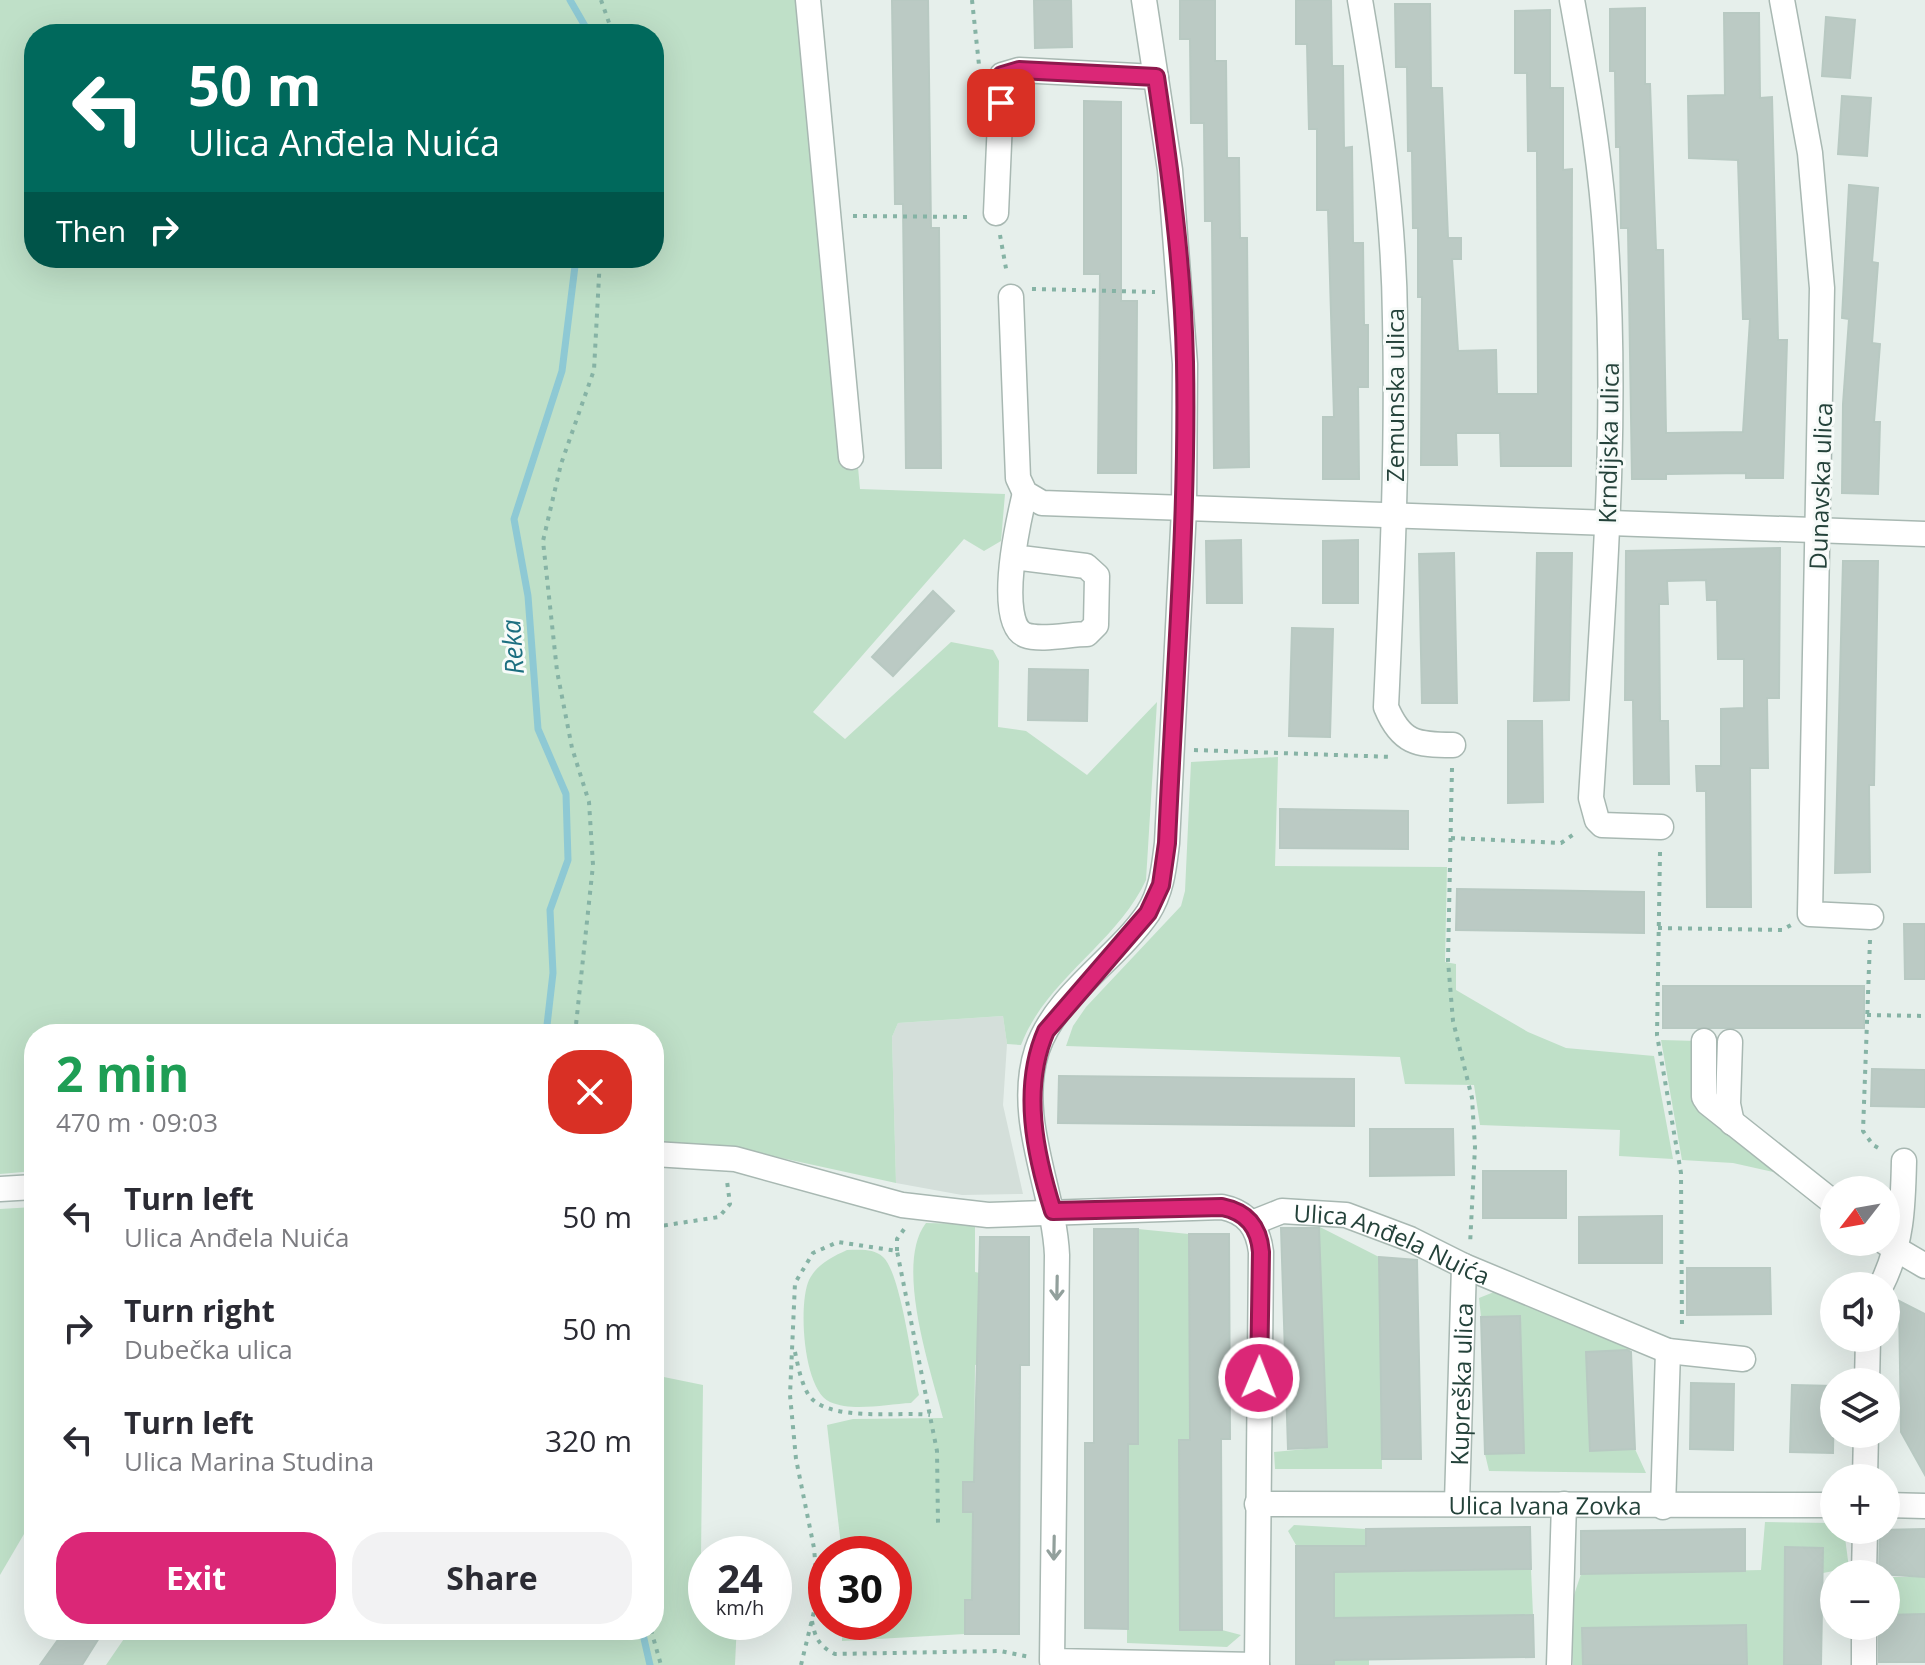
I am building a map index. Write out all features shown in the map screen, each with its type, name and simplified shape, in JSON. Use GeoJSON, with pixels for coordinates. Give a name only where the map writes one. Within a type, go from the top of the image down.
{"type":"FeatureCollection","features":[{"type":"Feature","properties":{"kind":"street"},"geometry":{"type":"LineString","coordinates":[[808,0],[851,457]]}},
{"type":"Feature","properties":{"kind":"street"},"geometry":{"type":"LineString","coordinates":[[664,1155],[724,1159],[902,1205],[988,1215],[1053,1211],[1222,1207],[1244,1215],[1260,1236],[1261,1252],[1257,1665],[1052,1663],[1057,1255],[1053,1211],[1036,1144],[1033,1078],[1037,1052],[1058,1015],[1148,913],[1161,885],[1167,843],[1184,509],[1185,364],[1182,293],[1170,170],[1144,0]]}},
{"type":"Feature","properties":{"kind":"street","name":"Zemunska ulica"},"geometry":{"type":"LineString","coordinates":[[1360,0],[1380,120],[1395,316],[1394,516],[1386,707],[1393,724]]}},
{"type":"Feature","properties":{"kind":"street","name":"Krndijska ulica"},"geometry":{"type":"LineString","coordinates":[[1572,0],[1587,84],[1604,219],[1610,323],[1608,525],[1591,798],[1597,820]]}},
{"type":"Feature","properties":{"kind":"street","name":"Dunavska ulica"},"geometry":{"type":"LineString","coordinates":[[1782,0],[1800,83],[1818,222],[1823,372],[1810,914]]}},
{"type":"Feature","properties":{"kind":"street"},"geometry":{"type":"LineString","coordinates":[[997,215],[1002,75],[1019,70],[1156,77]]}},
{"type":"Feature","properties":{"kind":"street"},"geometry":{"type":"LineString","coordinates":[[1010,292],[1018,478],[1025,493],[1042,503],[1925,534]]}},
{"type":"Feature","properties":{"kind":"street"},"geometry":{"type":"LineString","coordinates":[[1013,557],[1025,493]]}},
{"type":"Feature","properties":{"kind":"street"},"geometry":{"type":"LineString","coordinates":[[1393,724],[1421,745],[1453,745]]}},
{"type":"Feature","properties":{"kind":"street"},"geometry":{"type":"LineString","coordinates":[[1597,820],[1612,827],[1661,827]]}},
{"type":"Feature","properties":{"kind":"street"},"geometry":{"type":"LineString","coordinates":[[1810,914],[1871,917]]}},
{"type":"Feature","properties":{"kind":"street"},"geometry":{"type":"LineString","coordinates":[[1704,1041],[1704,1097],[1820,1192]]}},
{"type":"Feature","properties":{"kind":"street"},"geometry":{"type":"LineString","coordinates":[[1730,1042],[1728,1104],[1732,1123]]}},
{"type":"Feature","properties":{"kind":"street"},"geometry":{"type":"LineString","coordinates":[[1900,1231],[1904,1161]]}},
{"type":"Feature","properties":{"kind":"street"},"geometry":{"type":"LineString","coordinates":[[0,1189],[24,1188]]}},
{"type":"Feature","properties":{"kind":"street","name":"Ulica Anđela Nuića"},"geometry":{"type":"LineString","coordinates":[[1252,1223],[1282,1211],[1346,1215],[1410,1239],[1464,1266],[1675,1353],[1743,1359]]}},
{"type":"Feature","properties":{"kind":"street"},"geometry":{"type":"LineString","coordinates":[[1900,1252],[1925,1266]]}},
{"type":"Feature","properties":{"kind":"street","name":"Kupreška ulica"},"geometry":{"type":"LineString","coordinates":[[1457,1502],[1464,1266]]}},
{"type":"Feature","properties":{"kind":"street"},"geometry":{"type":"LineString","coordinates":[[1663,1507],[1675,1353]]}},
{"type":"Feature","properties":{"kind":"street","name":"Ulica Ivana Zovka"},"geometry":{"type":"LineString","coordinates":[[1257,1504],[1457,1502],[1663,1507],[1820,1505]]}},
{"type":"Feature","properties":{"kind":"street"},"geometry":{"type":"LineString","coordinates":[[1559,1665],[1564,1504]]}},
{"type":"Feature","properties":{"kind":"street"},"geometry":{"type":"LineString","coordinates":[[1900,1505],[1925,1506]]}},
{"type":"Feature","properties":{"kind":"street"},"geometry":{"type":"LineString","coordinates":[[1864,1640],[1864,1665]]}},
{"type":"Feature","properties":{"kind":"path"},"geometry":{"type":"LineString","coordinates":[[601,0],[609,24]]}},
{"type":"Feature","properties":{"kind":"path"},"geometry":{"type":"LineString","coordinates":[[972,0],[979,65],[1002,75]]}},
{"type":"Feature","properties":{"kind":"path"},"geometry":{"type":"LineString","coordinates":[[827,216],[997,215],[1010,292],[1182,293]]}},
{"type":"Feature","properties":{"kind":"path"},"geometry":{"type":"LineString","coordinates":[[576,1024],[593,865],[589,802],[572,748],[557,671],[543,541],[561,464],[594,370],[599,268]]}},
{"type":"Feature","properties":{"kind":"path"},"geometry":{"type":"LineString","coordinates":[[1171,749],[1394,757],[1393,724]]}},
{"type":"Feature","properties":{"kind":"path"},"geometry":{"type":"LineString","coordinates":[[1453,745],[1448,961],[1453,1021],[1472,1098],[1475,1147],[1471,1239],[1464,1266]]}},
{"type":"Feature","properties":{"kind":"path"},"geometry":{"type":"LineString","coordinates":[[1451,838],[1561,843],[1597,820]]}},
{"type":"Feature","properties":{"kind":"path"},"geometry":{"type":"LineString","coordinates":[[1661,827],[1657,1035],[1681,1173],[1675,1353]]}},
{"type":"Feature","properties":{"kind":"path"},"geometry":{"type":"LineString","coordinates":[[1658,928],[1782,930],[1810,914]]}},
{"type":"Feature","properties":{"kind":"path"},"geometry":{"type":"LineString","coordinates":[[1871,917],[1863,1131],[1873,1145],[1904,1161]]}},
{"type":"Feature","properties":{"kind":"path"},"geometry":{"type":"LineString","coordinates":[[1867,1015],[1925,1016]]}},
{"type":"Feature","properties":{"kind":"path"},"geometry":{"type":"LineString","coordinates":[[664,1225],[719,1217],[730,1204],[724,1159]]}},
{"type":"Feature","properties":{"kind":"path"},"geometry":{"type":"LineString","coordinates":[[812,1536],[796,1459],[790,1395],[795,1283],[813,1253],[838,1242],[897,1251],[937,1451],[938,1523]]}},
{"type":"Feature","properties":{"kind":"path"},"geometry":{"type":"LineString","coordinates":[[793,1344],[808,1395],[820,1407],[843,1414],[930,1415]]}},
{"type":"Feature","properties":{"kind":"path"},"geometry":{"type":"LineString","coordinates":[[801,1665],[808,1632]]}},
{"type":"Feature","properties":{"kind":"path"},"geometry":{"type":"LineString","coordinates":[[654,1640],[661,1665]]}},
{"type":"Feature","properties":{"kind":"path"},"geometry":{"type":"LineString","coordinates":[[817,1640],[823,1648],[835,1654],[1000,1651],[1052,1663]]}},
{"type":"Feature","properties":{"kind":"shaded area"},"geometry":{"type":"Polygon","coordinates":[[[1003,1016],[1007,1044],[1003,1105],[1023,1194],[962,1195],[896,1183],[892,1037],[898,1023],[1003,1016]]]}},
{"type":"Feature","properties":{"kind":"green space"},"geometry":{"type":"Polygon","coordinates":[[[0,0],[795,0],[849,466],[858,467],[860,489],[1005,494],[1001,541],[984,551],[964,539],[813,712],[845,739],[951,642],[993,650],[999,661],[998,727],[1026,731],[1087,775],[1157,702],[1146,880],[1133,902],[1118,923],[1047,1000],[1021,1045],[1007,1044],[1003,1016],[898,1023],[892,1037],[896,1183],[726,1146],[664,1142],[664,1024],[24,1024],[24,1172],[0,1174],[0,0]]]}},
{"type":"Feature","properties":{"kind":"green space"},"geometry":{"type":"Polygon","coordinates":[[[1278,757],[1275,866],[1447,867],[1445,962],[1456,964],[1456,990],[1528,1032],[1566,1048],[1654,1056],[1673,1159],[1619,1156],[1620,1130],[1480,1125],[1474,1085],[1405,1084],[1400,1057],[1066,1046],[1073,1026],[1086,1007],[1181,906],[1185,891],[1191,762],[1278,757]]]}},
{"type":"Feature","properties":{"kind":"green space"},"geometry":{"type":"Polygon","coordinates":[[[1661,1040],[1698,1041],[1700,1101],[1787,1175],[1733,1163],[1682,1160],[1661,1040]]]}},
{"type":"Feature","properties":{"kind":"green space"},"geometry":{"type":"Polygon","coordinates":[[[24,1208],[24,1534],[0,1575],[0,1209],[24,1208]]]}},
{"type":"Feature","properties":{"kind":"green space"},"geometry":{"type":"Polygon","coordinates":[[[926,1223],[975,1224],[975,1272],[980,1273],[980,1364],[975,1365],[974,1482],[963,1483],[963,1511],[973,1512],[972,1600],[965,1600],[965,1634],[912,1637],[912,1536],[840,1536],[827,1425],[853,1419],[943,1418],[918,1318],[913,1264],[917,1241],[926,1223]]]}},
{"type":"Feature","properties":{"kind":"green space"},"geometry":{"type":"Polygon","coordinates":[[[1318,1226],[1379,1257],[1382,1469],[1275,1469],[1274,1452],[1327,1447],[1318,1226]]]}},
{"type":"Feature","properties":{"kind":"green space"},"geometry":{"type":"Polygon","coordinates":[[[1138,1229],[1189,1234],[1190,1440],[1222,1630],[1241,1635],[1227,1647],[1127,1643],[1128,1444],[1138,1443],[1138,1229]]]}},
{"type":"Feature","properties":{"kind":"green space"},"geometry":{"type":"Polygon","coordinates":[[[847,1250],[875,1252],[889,1266],[900,1300],[919,1395],[911,1403],[859,1407],[839,1405],[821,1394],[814,1381],[805,1346],[804,1326],[809,1280],[821,1265],[847,1250]]]}},
{"type":"Feature","properties":{"kind":"green space"},"geometry":{"type":"Polygon","coordinates":[[[1494,1292],[1533,1304],[1631,1350],[1586,1352],[1590,1450],[1635,1449],[1646,1473],[1489,1471],[1485,1454],[1524,1453],[1519,1316],[1481,1317],[1479,1298],[1494,1292]]]}},
{"type":"Feature","properties":{"kind":"green space"},"geometry":{"type":"Polygon","coordinates":[[[664,1377],[703,1385],[701,1536],[688,1536],[688,1640],[736,1640],[735,1665],[106,1665],[123,1640],[664,1640],[664,1377]]]}},
{"type":"Feature","properties":{"kind":"green space"},"geometry":{"type":"Polygon","coordinates":[[[1765,1522],[1820,1523],[1820,1544],[1846,1544],[1848,1560],[1823,1560],[1823,1548],[1785,1548],[1784,1665],[1747,1665],[1746,1625],[1583,1628],[1583,1665],[1573,1665],[1570,1607],[1581,1574],[1761,1570],[1765,1522]]]}},
{"type":"Feature","properties":{"kind":"green space"},"geometry":{"type":"Polygon","coordinates":[[[1294,1525],[1366,1529],[1367,1572],[1531,1569],[1533,1615],[1369,1617],[1369,1665],[1334,1665],[1334,1546],[1296,1545],[1288,1531],[1294,1525]]]}},
{"type":"Feature","properties":{"kind":"green space"},"geometry":{"type":"Polygon","coordinates":[[[1900,1577],[1925,1577],[1925,1614],[1900,1615],[1900,1577]]]}},
{"type":"Feature","properties":{"kind":"building"},"geometry":{"type":"Polygon","coordinates":[[[892,0],[928,0],[931,228],[939,228],[941,468],[906,468],[903,204],[895,204],[892,0]]]}},
{"type":"Feature","properties":{"kind":"building"},"geometry":{"type":"Polygon","coordinates":[[[1034,0],[1071,0],[1072,47],[1035,48],[1034,0]]]}},
{"type":"Feature","properties":{"kind":"building"},"geometry":{"type":"Polygon","coordinates":[[[1180,0],[1215,0],[1215,61],[1226,61],[1227,158],[1239,158],[1240,238],[1247,238],[1249,467],[1214,468],[1212,221],[1205,221],[1204,123],[1191,123],[1190,39],[1180,39],[1180,0]]]}},
{"type":"Feature","properties":{"kind":"building"},"geometry":{"type":"Polygon","coordinates":[[[1296,0],[1331,0],[1332,66],[1343,66],[1344,148],[1352,147],[1353,243],[1363,243],[1364,325],[1368,325],[1368,387],[1358,387],[1359,479],[1323,479],[1323,417],[1334,417],[1328,210],[1317,210],[1317,129],[1309,129],[1307,44],[1296,44],[1296,0]]]}},
{"type":"Feature","properties":{"kind":"building"},"geometry":{"type":"Polygon","coordinates":[[[1395,4],[1430,4],[1431,88],[1442,88],[1448,238],[1461,238],[1461,259],[1452,259],[1458,351],[1496,350],[1497,394],[1538,394],[1537,151],[1528,151],[1527,73],[1515,73],[1515,11],[1550,10],[1550,88],[1563,88],[1563,170],[1572,169],[1571,466],[1501,466],[1500,433],[1456,433],[1457,465],[1421,465],[1422,297],[1418,297],[1418,228],[1413,228],[1407,67],[1396,67],[1395,4]]]}},
{"type":"Feature","properties":{"kind":"building"},"geometry":{"type":"Polygon","coordinates":[[[1645,8],[1645,84],[1650,84],[1656,250],[1663,250],[1666,433],[1743,432],[1750,319],[1743,319],[1738,160],[1689,158],[1688,96],[1725,95],[1724,13],[1759,13],[1760,98],[1772,97],[1778,340],[1787,340],[1783,478],[1746,478],[1746,473],[1666,474],[1666,479],[1632,479],[1628,228],[1621,228],[1615,71],[1610,71],[1610,9],[1645,8]]]}},
{"type":"Feature","properties":{"kind":"building"},"geometry":{"type":"Polygon","coordinates":[[[1826,17],[1855,20],[1850,78],[1822,76],[1826,17]]]}},
{"type":"Feature","properties":{"kind":"building"},"geometry":{"type":"Polygon","coordinates":[[[1842,96],[1871,98],[1867,156],[1838,154],[1842,96]]]}},
{"type":"Feature","properties":{"kind":"building"},"geometry":{"type":"Polygon","coordinates":[[[1084,101],[1121,102],[1121,301],[1137,301],[1136,473],[1098,473],[1100,274],[1084,274],[1084,101]]]}},
{"type":"Feature","properties":{"kind":"building"},"geometry":{"type":"Polygon","coordinates":[[[1849,185],[1878,188],[1872,262],[1878,263],[1872,343],[1880,344],[1874,422],[1880,422],[1878,494],[1842,493],[1843,404],[1849,319],[1842,318],[1849,185]]]}},
{"type":"Feature","properties":{"kind":"building"},"geometry":{"type":"Polygon","coordinates":[[[1241,540],[1242,603],[1207,603],[1206,541],[1241,540]]]}},
{"type":"Feature","properties":{"kind":"building"},"geometry":{"type":"Polygon","coordinates":[[[1358,540],[1358,603],[1323,603],[1323,541],[1358,540]]]}},
{"type":"Feature","properties":{"kind":"building"},"geometry":{"type":"Polygon","coordinates":[[[1780,548],[1779,698],[1767,698],[1768,768],[1750,768],[1751,907],[1707,907],[1706,791],[1697,791],[1696,766],[1721,766],[1721,709],[1744,708],[1744,659],[1718,659],[1717,600],[1707,600],[1706,580],[1667,581],[1668,604],[1659,604],[1660,721],[1668,721],[1669,784],[1634,784],[1633,700],[1625,700],[1626,551],[1780,548]]]}},
{"type":"Feature","properties":{"kind":"building"},"geometry":{"type":"Polygon","coordinates":[[[1454,553],[1457,703],[1422,703],[1419,554],[1454,553]]]}},
{"type":"Feature","properties":{"kind":"building"},"geometry":{"type":"Polygon","coordinates":[[[1537,553],[1572,553],[1569,700],[1534,701],[1537,553]]]}},
{"type":"Feature","properties":{"kind":"building"},"geometry":{"type":"Polygon","coordinates":[[[1843,561],[1878,561],[1874,785],[1869,785],[1870,872],[1835,873],[1843,561]]]}},
{"type":"Feature","properties":{"kind":"building"},"geometry":{"type":"Polygon","coordinates":[[[933,591],[954,611],[893,676],[872,657],[933,591]]]}},
{"type":"Feature","properties":{"kind":"building"},"geometry":{"type":"Polygon","coordinates":[[[1292,628],[1333,629],[1330,737],[1289,736],[1292,628]]]}},
{"type":"Feature","properties":{"kind":"building"},"geometry":{"type":"Polygon","coordinates":[[[1029,669],[1088,670],[1087,721],[1028,720],[1029,669]]]}},
{"type":"Feature","properties":{"kind":"building"},"geometry":{"type":"Polygon","coordinates":[[[1508,721],[1542,721],[1543,802],[1508,803],[1508,721]]]}},
{"type":"Feature","properties":{"kind":"building"},"geometry":{"type":"Polygon","coordinates":[[[1280,809],[1408,811],[1408,849],[1280,848],[1280,809]]]}},
{"type":"Feature","properties":{"kind":"building"},"geometry":{"type":"Polygon","coordinates":[[[1457,889],[1644,892],[1644,933],[1456,930],[1457,889]]]}},
{"type":"Feature","properties":{"kind":"building"},"geometry":{"type":"Polygon","coordinates":[[[1904,924],[1925,924],[1925,979],[1905,979],[1904,924]]]}},
{"type":"Feature","properties":{"kind":"building"},"geometry":{"type":"Polygon","coordinates":[[[1663,986],[1864,986],[1864,1028],[1663,1028],[1663,986]]]}},
{"type":"Feature","properties":{"kind":"building"},"geometry":{"type":"Polygon","coordinates":[[[1872,1069],[1925,1070],[1925,1107],[1871,1106],[1872,1069]]]}},
{"type":"Feature","properties":{"kind":"building"},"geometry":{"type":"Polygon","coordinates":[[[1059,1076],[1354,1079],[1354,1126],[1058,1123],[1059,1076]]]}},
{"type":"Feature","properties":{"kind":"building"},"geometry":{"type":"Polygon","coordinates":[[[1370,1129],[1453,1129],[1454,1175],[1370,1176],[1370,1129]]]}},
{"type":"Feature","properties":{"kind":"building"},"geometry":{"type":"Polygon","coordinates":[[[1483,1171],[1566,1171],[1566,1218],[1483,1218],[1483,1171]]]}},
{"type":"Feature","properties":{"kind":"building"},"geometry":{"type":"Polygon","coordinates":[[[1662,1216],[1662,1263],[1579,1263],[1579,1217],[1662,1216]]]}},
{"type":"Feature","properties":{"kind":"building"},"geometry":{"type":"Polygon","coordinates":[[[1281,1228],[1319,1228],[1327,1447],[1288,1449],[1281,1228]]]}},
{"type":"Feature","properties":{"kind":"building"},"geometry":{"type":"Polygon","coordinates":[[[1094,1229],[1138,1229],[1138,1444],[1128,1444],[1128,1629],[1085,1628],[1085,1443],[1094,1443],[1094,1229]]]}},
{"type":"Feature","properties":{"kind":"building"},"geometry":{"type":"Polygon","coordinates":[[[1189,1234],[1229,1234],[1230,1439],[1221,1439],[1222,1630],[1180,1630],[1179,1440],[1190,1440],[1189,1234]]]}},
{"type":"Feature","properties":{"kind":"building"},"geometry":{"type":"Polygon","coordinates":[[[980,1237],[1029,1237],[1029,1365],[1020,1365],[1019,1634],[965,1634],[965,1600],[972,1600],[973,1512],[963,1512],[963,1482],[974,1482],[980,1237]]]}},
{"type":"Feature","properties":{"kind":"building"},"geometry":{"type":"Polygon","coordinates":[[[1379,1257],[1417,1260],[1421,1459],[1382,1459],[1379,1257]]]}},
{"type":"Feature","properties":{"kind":"building"},"geometry":{"type":"Polygon","coordinates":[[[1687,1268],[1770,1268],[1771,1314],[1687,1315],[1687,1268]]]}},
{"type":"Feature","properties":{"kind":"building"},"geometry":{"type":"Polygon","coordinates":[[[1900,1302],[1925,1314],[1925,1475],[1901,1432],[1900,1302]]]}},
{"type":"Feature","properties":{"kind":"building"},"geometry":{"type":"Polygon","coordinates":[[[1520,1316],[1524,1453],[1485,1454],[1481,1317],[1520,1316]]]}},
{"type":"Feature","properties":{"kind":"building"},"geometry":{"type":"Polygon","coordinates":[[[1586,1352],[1631,1352],[1635,1449],[1590,1451],[1586,1352]]]}},
{"type":"Feature","properties":{"kind":"building"},"geometry":{"type":"Polygon","coordinates":[[[1691,1383],[1734,1384],[1733,1450],[1690,1449],[1691,1383]]]}},
{"type":"Feature","properties":{"kind":"building"},"geometry":{"type":"Polygon","coordinates":[[[1792,1385],[1820,1386],[1820,1448],[1833,1448],[1833,1453],[1790,1452],[1792,1385]]]}},
{"type":"Feature","properties":{"kind":"building"},"geometry":{"type":"Polygon","coordinates":[[[1530,1527],[1531,1569],[1334,1572],[1334,1618],[1533,1615],[1534,1657],[1334,1660],[1334,1665],[1296,1665],[1296,1546],[1366,1546],[1366,1529],[1530,1527]]]}},
{"type":"Feature","properties":{"kind":"building"},"geometry":{"type":"Polygon","coordinates":[[[1745,1529],[1745,1571],[1581,1574],[1581,1531],[1745,1529]]]}},
{"type":"Feature","properties":{"kind":"building"},"geometry":{"type":"Polygon","coordinates":[[[1925,1529],[1925,1577],[1900,1575],[1900,1560],[1879,1560],[1880,1544],[1900,1544],[1900,1530],[1925,1529]]]}},
{"type":"Feature","properties":{"kind":"building"},"geometry":{"type":"Polygon","coordinates":[[[1785,1547],[1823,1548],[1823,1560],[1820,1560],[1821,1665],[1784,1665],[1785,1547]]]}},
{"type":"Feature","properties":{"kind":"building"},"geometry":{"type":"Polygon","coordinates":[[[1925,1614],[1925,1662],[1879,1662],[1879,1640],[1900,1640],[1900,1615],[1925,1614]]]}},
{"type":"Feature","properties":{"kind":"building"},"geometry":{"type":"Polygon","coordinates":[[[1746,1625],[1747,1665],[1583,1665],[1582,1628],[1746,1625]]]}},
{"type":"Feature","properties":{"kind":"building"},"geometry":{"type":"Polygon","coordinates":[[[58,1640],[98,1640],[82,1665],[40,1665],[58,1640]]]}},
{"type":"Feature","properties":{"kind":"waterway","name":"Reka"},"geometry":{"type":"LineString","coordinates":[[570,0],[584,24]]}},
{"type":"Feature","properties":{"kind":"waterway","name":"Reka"},"geometry":{"type":"LineString","coordinates":[[547,1024],[553,973],[550,910],[568,860],[566,794],[538,729],[528,596],[514,519],[562,371],[575,268]]}},
{"type":"Feature","properties":{"kind":"waterway","name":"Reka"},"geometry":{"type":"LineString","coordinates":[[644,1640],[650,1665]]}},
{"type":"Feature","properties":{"kind":"route"},"geometry":{"type":"LineString","coordinates":[[1001,103],[1002,75],[1019,70],[1156,77],[1170,170],[1185,352],[1184,509],[1167,843],[1161,885],[1148,913],[1046,1031],[1037,1052],[1033,1078],[1039,1163],[1053,1211],[1222,1207],[1244,1215],[1260,1236],[1259,1378]]}}]}
